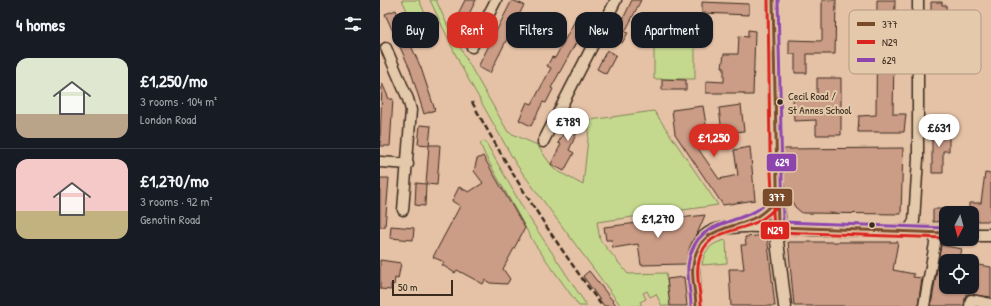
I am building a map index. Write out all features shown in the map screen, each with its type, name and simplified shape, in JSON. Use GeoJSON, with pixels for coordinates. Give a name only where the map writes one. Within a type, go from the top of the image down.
{"type":"FeatureCollection","features":[{"type":"Feature","properties":{"kind":"main road"},"geometry":{"type":"LineString","coordinates":[[774,0],[777,240],[785,306]]}},
{"type":"Feature","properties":{"kind":"main road"},"geometry":{"type":"LineString","coordinates":[[696,306],[693,267],[697,251],[707,235],[728,228],[734,224],[754,219],[764,214],[777,199]]}},
{"type":"Feature","properties":{"kind":"main road"},"geometry":{"type":"LineString","coordinates":[[728,228],[778,227],[939,233]]}},
{"type":"Feature","properties":{"kind":"main road"},"geometry":{"type":"LineString","coordinates":[[979,235],[991,235]]}},
{"type":"Feature","properties":{"kind":"street"},"geometry":{"type":"LineString","coordinates":[[490,12],[496,0]]}},
{"type":"Feature","properties":{"kind":"street"},"geometry":{"type":"LineString","coordinates":[[543,142],[616,0]]}},
{"type":"Feature","properties":{"kind":"street"},"geometry":{"type":"LineString","coordinates":[[386,48],[408,99],[411,110],[408,164],[403,210]]}},
{"type":"Feature","properties":{"kind":"street"},"geometry":{"type":"LineString","coordinates":[[908,231],[914,221],[918,159],[918,74]]}},
{"type":"Feature","properties":{"kind":"street"},"geometry":{"type":"LineString","coordinates":[[380,162],[408,164]]}},
{"type":"Feature","properties":{"kind":"street"},"geometry":{"type":"LineString","coordinates":[[924,306],[939,245]]}},
{"type":"Feature","properties":{"kind":"street"},"geometry":{"type":"LineString","coordinates":[[970,306],[971,300],[991,304]]}},
{"type":"Feature","properties":{"kind":"green space"},"geometry":{"type":"Polygon","coordinates":[[[402,0],[419,0],[424,12],[408,12],[402,0]]]}},
{"type":"Feature","properties":{"kind":"green space"},"geometry":{"type":"Polygon","coordinates":[[[430,0],[436,0],[447,25],[447,36],[439,19],[439,12],[436,12],[430,0]]]}},
{"type":"Feature","properties":{"kind":"green space"},"geometry":{"type":"Polygon","coordinates":[[[453,48],[460,48],[508,132],[537,145],[554,169],[583,185],[590,120],[654,111],[718,205],[597,222],[600,240],[628,274],[667,273],[666,279],[670,306],[662,306],[656,294],[650,297],[647,291],[643,293],[646,299],[640,302],[642,306],[621,306],[516,164],[461,66],[453,48]]]}},
{"type":"Feature","properties":{"kind":"green space"},"geometry":{"type":"Polygon","coordinates":[[[654,48],[695,48],[695,79],[654,79],[654,48]]]}},
{"type":"Feature","properties":{"kind":"green space"},"geometry":{"type":"Polygon","coordinates":[[[485,141],[524,210],[587,306],[579,306],[534,243],[485,155],[480,143],[485,141]]]}},
{"type":"Feature","properties":{"kind":"green space"},"geometry":{"type":"Polygon","coordinates":[[[726,240],[727,263],[702,265],[707,251],[713,245],[726,240]]]}},
{"type":"Feature","properties":{"kind":"building"},"geometry":{"type":"Polygon","coordinates":[[[465,0],[476,0],[470,12],[459,12],[465,0]]]}},
{"type":"Feature","properties":{"kind":"building"},"geometry":{"type":"Polygon","coordinates":[[[512,0],[524,5],[520,12],[506,12],[506,41],[490,73],[478,67],[488,48],[498,48],[498,28],[512,0]]]}},
{"type":"Feature","properties":{"kind":"building"},"geometry":{"type":"Polygon","coordinates":[[[632,0],[641,0],[635,12],[631,12],[631,20],[625,32],[628,33],[623,41],[623,19],[632,0]]]}},
{"type":"Feature","properties":{"kind":"building"},"geometry":{"type":"Polygon","coordinates":[[[822,0],[836,0],[835,54],[807,54],[807,73],[795,73],[795,54],[789,54],[789,40],[822,41],[822,0]]]}},
{"type":"Feature","properties":{"kind":"building"},"geometry":{"type":"Polygon","coordinates":[[[877,0],[895,0],[895,10],[877,10],[877,0]]]}},
{"type":"Feature","properties":{"kind":"building"},"geometry":{"type":"Polygon","coordinates":[[[702,2],[749,4],[749,15],[702,12],[702,2]]]}},
{"type":"Feature","properties":{"kind":"building"},"geometry":{"type":"Polygon","coordinates":[[[931,2],[942,2],[942,5],[946,5],[946,10],[931,10],[931,2]]]}},
{"type":"Feature","properties":{"kind":"building"},"geometry":{"type":"Polygon","coordinates":[[[396,10],[397,12],[392,12],[392,29],[385,14],[396,10]]]}},
{"type":"Feature","properties":{"kind":"building"},"geometry":{"type":"Polygon","coordinates":[[[575,21],[575,45],[551,88],[553,89],[546,103],[543,102],[531,126],[519,120],[527,102],[532,104],[551,68],[547,66],[552,57],[555,58],[560,48],[567,48],[567,36],[575,21]]]}},
{"type":"Feature","properties":{"kind":"building"},"geometry":{"type":"Polygon","coordinates":[[[748,30],[755,31],[753,95],[744,95],[744,93],[706,93],[706,81],[724,82],[724,67],[722,67],[724,54],[738,54],[739,36],[748,37],[748,30]]]}},
{"type":"Feature","properties":{"kind":"building"},"geometry":{"type":"Polygon","coordinates":[[[400,48],[412,48],[421,68],[435,110],[424,114],[410,69],[400,48]]]}},
{"type":"Feature","properties":{"kind":"building"},"geometry":{"type":"Polygon","coordinates":[[[607,50],[616,55],[606,74],[597,69],[607,50]]]}},
{"type":"Feature","properties":{"kind":"building"},"geometry":{"type":"Polygon","coordinates":[[[876,74],[894,74],[893,114],[906,114],[904,132],[858,132],[859,116],[876,115],[876,74]]]}},
{"type":"Feature","properties":{"kind":"building"},"geometry":{"type":"Polygon","coordinates":[[[817,78],[841,78],[841,135],[816,135],[816,120],[794,121],[793,99],[817,98],[817,78]]]}},
{"type":"Feature","properties":{"kind":"building"},"geometry":{"type":"Polygon","coordinates":[[[662,79],[686,80],[686,90],[662,90],[662,79]]]}},
{"type":"Feature","properties":{"kind":"building"},"geometry":{"type":"Polygon","coordinates":[[[382,83],[389,99],[393,99],[390,146],[380,146],[382,83]]]}},
{"type":"Feature","properties":{"kind":"building"},"geometry":{"type":"Polygon","coordinates":[[[741,105],[744,131],[722,133],[719,108],[741,105]]]}},
{"type":"Feature","properties":{"kind":"building"},"geometry":{"type":"Polygon","coordinates":[[[703,106],[708,137],[698,138],[699,150],[719,179],[738,175],[734,150],[750,147],[755,200],[723,205],[675,134],[672,110],[703,106]]]}},
{"type":"Feature","properties":{"kind":"building"},"geometry":{"type":"Polygon","coordinates":[[[576,111],[585,115],[569,150],[574,153],[564,171],[551,164],[561,144],[558,143],[576,111]]]}},
{"type":"Feature","properties":{"kind":"building"},"geometry":{"type":"Polygon","coordinates":[[[420,125],[431,126],[429,145],[418,144],[420,125]]]}},
{"type":"Feature","properties":{"kind":"building"},"geometry":{"type":"Polygon","coordinates":[[[932,127],[949,129],[949,151],[943,151],[943,173],[932,173],[932,127]]]}},
{"type":"Feature","properties":{"kind":"building"},"geometry":{"type":"Polygon","coordinates":[[[429,145],[440,145],[437,185],[426,184],[429,145]]]}},
{"type":"Feature","properties":{"kind":"building"},"geometry":{"type":"Polygon","coordinates":[[[903,148],[901,214],[802,213],[795,207],[785,188],[782,149],[903,148]]]}},
{"type":"Feature","properties":{"kind":"building"},"geometry":{"type":"Polygon","coordinates":[[[483,156],[525,228],[503,269],[510,279],[507,284],[490,283],[485,280],[483,284],[457,270],[455,273],[442,265],[444,262],[433,257],[460,206],[452,201],[459,187],[469,192],[483,183],[474,171],[477,159],[483,156]]]}},
{"type":"Feature","properties":{"kind":"building"},"geometry":{"type":"Polygon","coordinates":[[[985,173],[991,174],[991,221],[979,221],[979,206],[969,206],[969,203],[981,203],[985,173]]]}},
{"type":"Feature","properties":{"kind":"building"},"geometry":{"type":"Polygon","coordinates":[[[380,178],[389,178],[385,227],[380,227],[380,178]]]}},
{"type":"Feature","properties":{"kind":"building"},"geometry":{"type":"Polygon","coordinates":[[[416,183],[426,184],[425,206],[415,205],[416,183]]]}},
{"type":"Feature","properties":{"kind":"building"},"geometry":{"type":"Polygon","coordinates":[[[933,209],[939,209],[939,222],[933,222],[933,209]]]}},
{"type":"Feature","properties":{"kind":"building"},"geometry":{"type":"Polygon","coordinates":[[[705,215],[690,247],[686,264],[641,265],[638,244],[613,248],[612,240],[606,240],[604,227],[705,215]]]}},
{"type":"Feature","properties":{"kind":"building"},"geometry":{"type":"Polygon","coordinates":[[[391,226],[414,228],[413,240],[390,238],[391,226]]]}},
{"type":"Feature","properties":{"kind":"building"},"geometry":{"type":"Polygon","coordinates":[[[767,235],[775,306],[731,306],[729,269],[744,269],[741,245],[746,245],[745,237],[767,235]]]}},
{"type":"Feature","properties":{"kind":"building"},"geometry":{"type":"Polygon","coordinates":[[[788,242],[898,242],[893,270],[914,274],[913,277],[922,278],[918,306],[794,306],[788,242]]]}},
{"type":"Feature","properties":{"kind":"building"},"geometry":{"type":"Polygon","coordinates":[[[941,246],[962,249],[961,254],[940,254],[941,246]]]}},
{"type":"Feature","properties":{"kind":"building"},"geometry":{"type":"Polygon","coordinates":[[[939,257],[939,294],[966,294],[964,306],[931,306],[939,257]]]}},
{"type":"Feature","properties":{"kind":"building"},"geometry":{"type":"Polygon","coordinates":[[[380,260],[401,263],[398,279],[395,278],[394,285],[391,284],[391,290],[380,289],[380,260]]]}},
{"type":"Feature","properties":{"kind":"building"},"geometry":{"type":"Polygon","coordinates":[[[979,265],[991,267],[991,297],[969,294],[979,294],[979,265]]]}},
{"type":"Feature","properties":{"kind":"building"},"geometry":{"type":"Polygon","coordinates":[[[589,271],[617,306],[604,306],[583,276],[589,271]]]}},
{"type":"Feature","properties":{"kind":"building"},"geometry":{"type":"Polygon","coordinates":[[[684,277],[687,306],[670,306],[667,279],[684,277]]]}},
{"type":"Feature","properties":{"kind":"railway"},"geometry":{"type":"LineString","coordinates":[[472,102],[533,206],[602,306]]}},
{"type":"Feature","properties":{"kind":"transit line","name":"N29"},"geometry":{"type":"LineString","coordinates":[[768,0],[770,153],[774,230],[778,232],[939,238]]}},
{"type":"Feature","properties":{"kind":"transit line","name":"377"},"geometry":{"type":"LineString","coordinates":[[773,0],[778,227],[939,233]]}},
{"type":"Feature","properties":{"kind":"transit line","name":"629"},"geometry":{"type":"LineString","coordinates":[[778,0],[783,222],[939,228]]}},
{"type":"Feature","properties":{"kind":"transit line","name":"629"},"geometry":{"type":"LineString","coordinates":[[691,306],[688,266],[691,252],[696,242],[711,229],[758,210],[773,196]]}},
{"type":"Feature","properties":{"kind":"transit line","name":"377"},"geometry":{"type":"LineString","coordinates":[[696,306],[693,266],[696,253],[701,243],[716,232],[756,217],[765,211],[777,199]]}},
{"type":"Feature","properties":{"kind":"transit line","name":"N29"},"geometry":{"type":"LineString","coordinates":[[701,306],[698,266],[701,254],[706,246],[712,239],[720,235],[761,220],[781,202]]}},
{"type":"Feature","properties":{"kind":"place","name":"Cecil Road / St Annes School"},"geometry":{"type":"Point","coordinates":[780,102]}}]}
